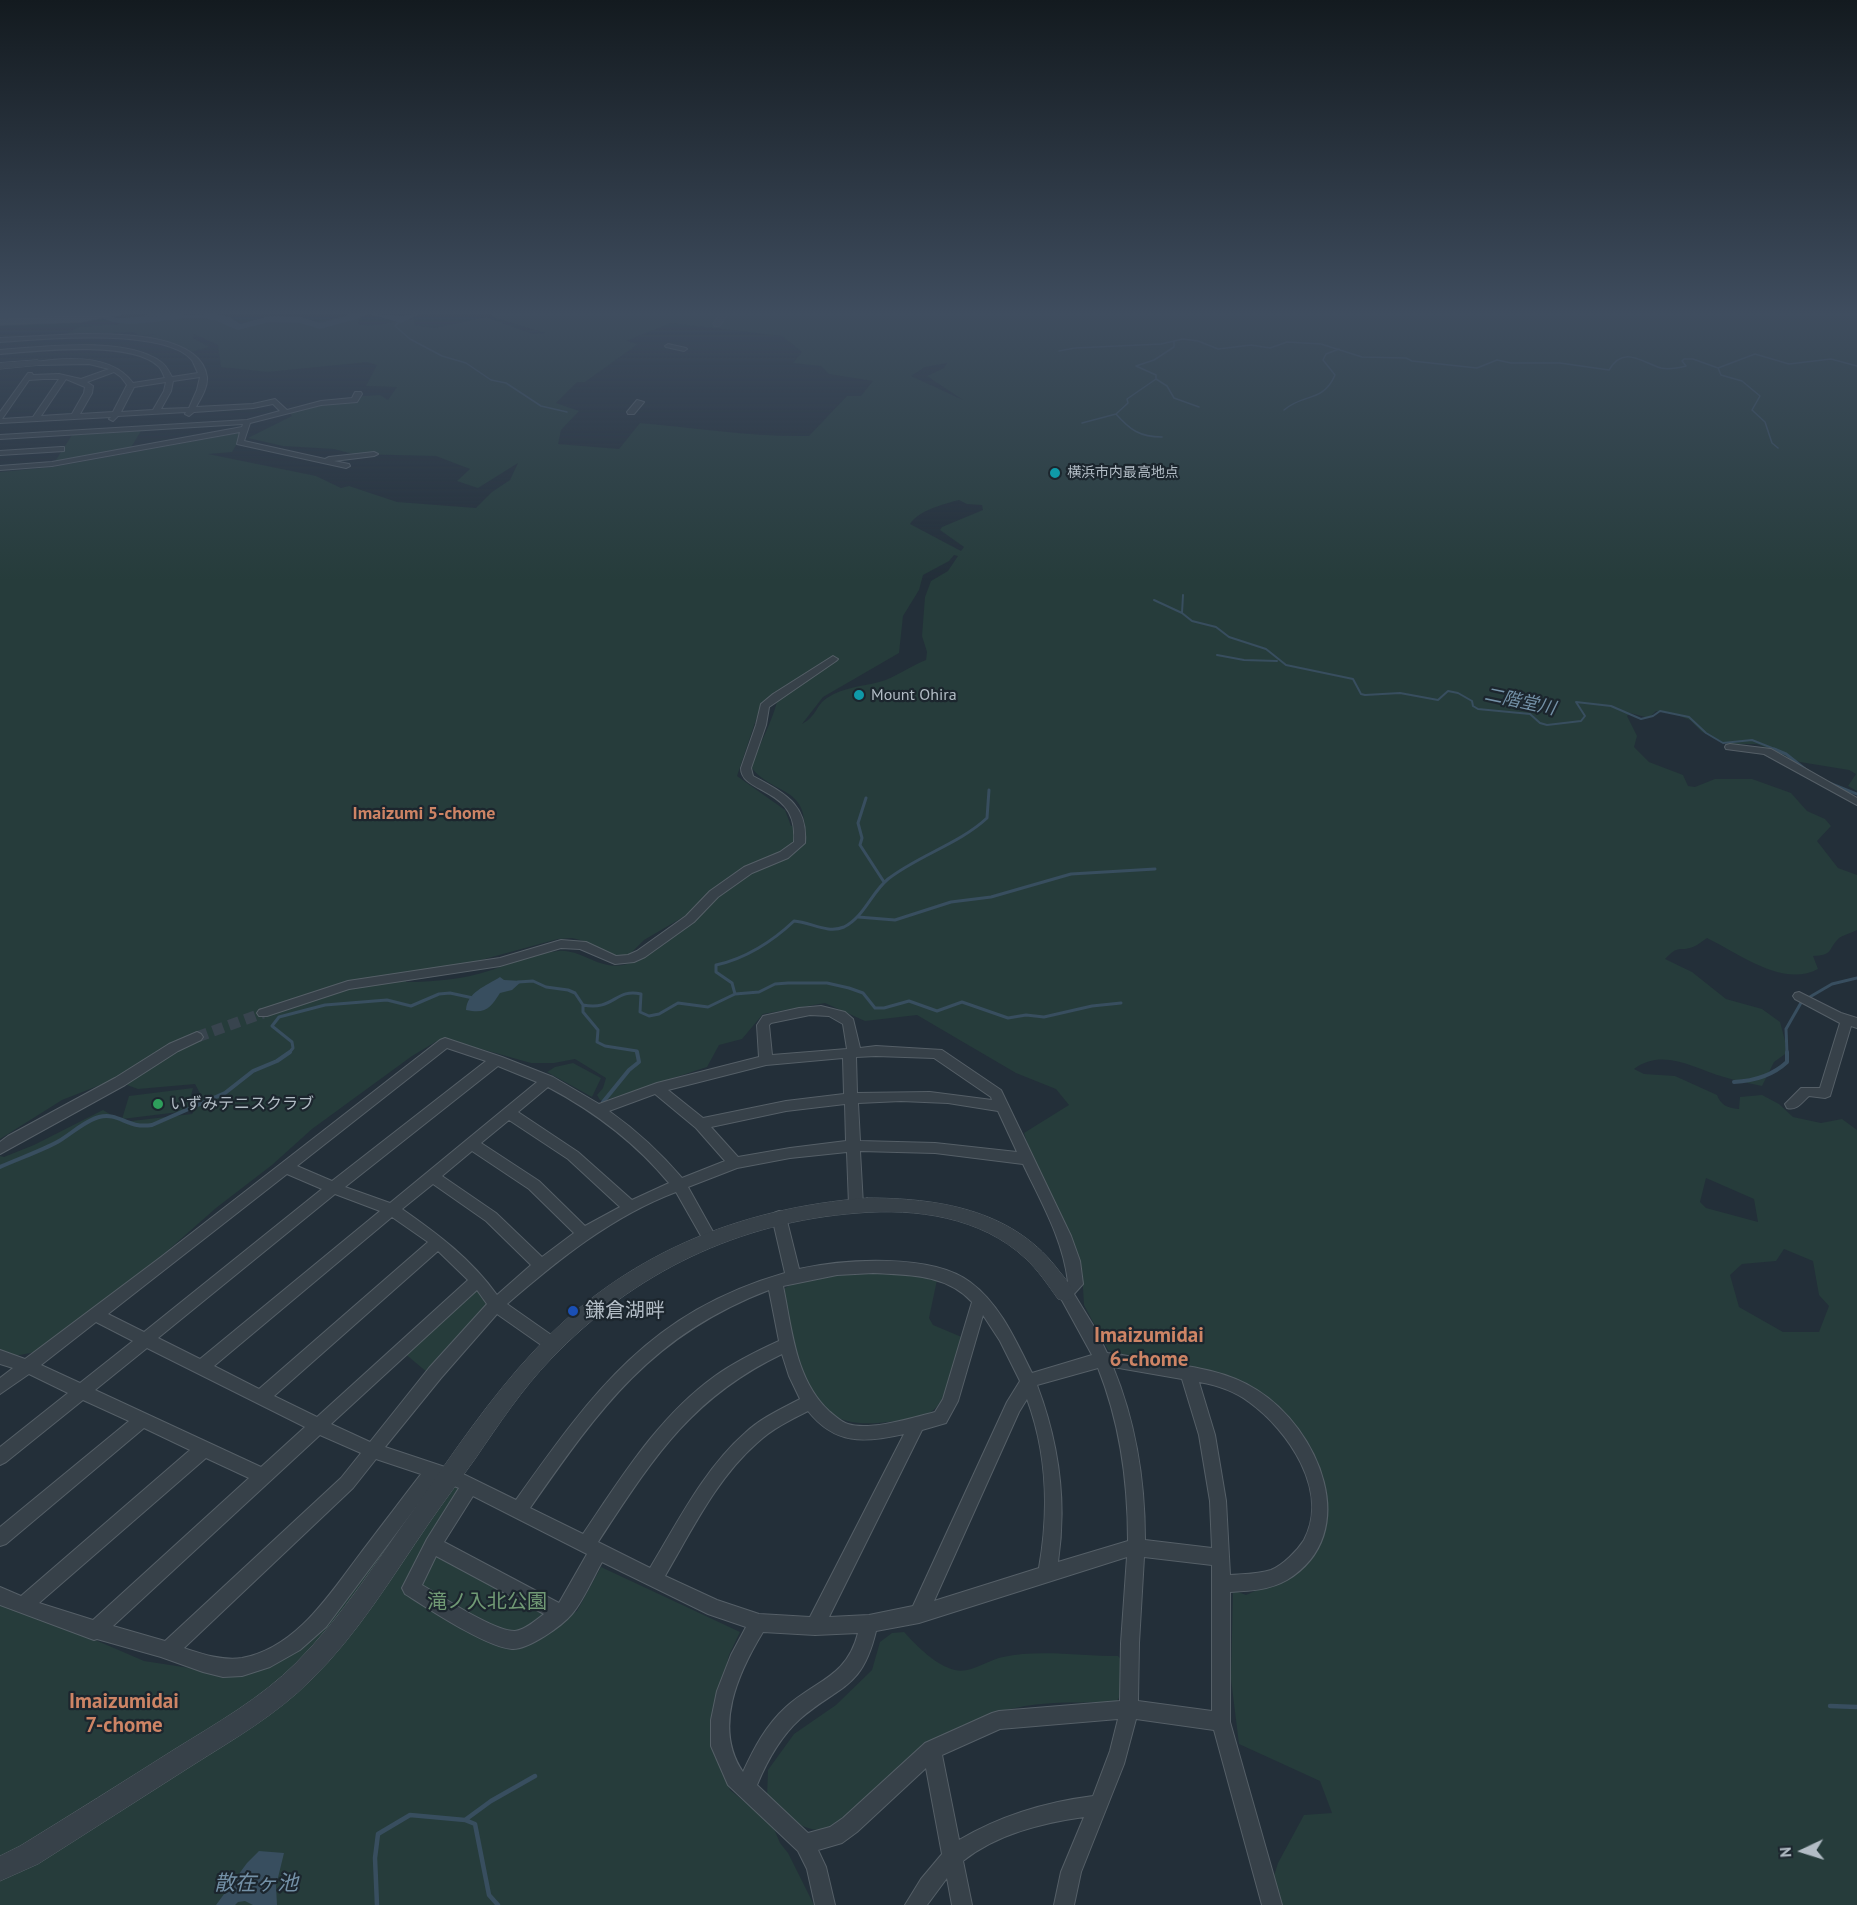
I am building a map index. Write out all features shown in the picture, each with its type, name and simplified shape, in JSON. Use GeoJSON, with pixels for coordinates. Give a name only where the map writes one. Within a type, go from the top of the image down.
{"type":"FeatureCollection","features":[{"type":"Feature","properties":{"kind":"street"},"geometry":{"type":"LineString","coordinates":[[0,419],[11,403]]}},
{"type":"Feature","properties":{"kind":"street"},"geometry":{"type":"LineString","coordinates":[[36,418],[46,403]]}},
{"type":"Feature","properties":{"kind":"street"},"geometry":{"type":"LineString","coordinates":[[75,416],[82,403]]}},
{"type":"Feature","properties":{"kind":"street"},"geometry":{"type":"LineString","coordinates":[[105,431],[121,403]]}},
{"type":"Feature","properties":{"kind":"street"},"geometry":{"type":"LineString","coordinates":[[156,411],[160,403]]}},
{"type":"Feature","properties":{"kind":"street"},"geometry":{"type":"LineString","coordinates":[[182,426],[195,403]]}},
{"type":"Feature","properties":{"kind":"street"},"geometry":{"type":"LineString","coordinates":[[0,419],[253,406],[264,403]]}},
{"type":"Feature","properties":{"kind":"street"},"geometry":{"type":"LineString","coordinates":[[277,403],[285,412]]}},
{"type":"Feature","properties":{"kind":"street"},"geometry":{"type":"LineString","coordinates":[[0,468],[52,464],[135,449],[246,426],[285,412],[323,403]]}},
{"type":"Feature","properties":{"kind":"street"},"geometry":{"type":"LineString","coordinates":[[631,412],[639,403]]}},
{"type":"Feature","properties":{"kind":"street"},"geometry":{"type":"LineString","coordinates":[[0,437],[182,426],[246,426]]}},
{"type":"Feature","properties":{"kind":"street"},"geometry":{"type":"LineString","coordinates":[[246,426],[240,442],[346,466]]}},
{"type":"Feature","properties":{"kind":"street"},"geometry":{"type":"LineString","coordinates":[[135,449],[147,429]]}},
{"type":"Feature","properties":{"kind":"street"},"geometry":{"type":"LineString","coordinates":[[52,464],[70,433]]}},
{"type":"Feature","properties":{"kind":"street"},"geometry":{"type":"LineString","coordinates":[[0,453],[61,449]]}},
{"type":"Feature","properties":{"kind":"street"},"geometry":{"type":"LineString","coordinates":[[322,460],[374,454]]}},
{"type":"Feature","properties":{"kind":"street"},"geometry":{"type":"LineString","coordinates":[[263,1013],[348,985],[500,962],[561,944],[582,945],[615,960],[641,954],[690,919],[714,894],[748,870],[792,851],[799,843],[800,824],[796,812],[789,804],[749,778],[746,768],[761,725],[764,706],[833,659]]}},
{"type":"Feature","properties":{"kind":"street"},"geometry":{"type":"LineString","coordinates":[[1730,747],[1767,752],[1857,802]]}},
{"type":"Feature","properties":{"kind":"street"},"geometry":{"type":"LineString","coordinates":[[1792,1104],[1806,1091],[1825,1093],[1851,1023],[1799,996]]}},
{"type":"Feature","properties":{"kind":"street"},"geometry":{"type":"LineString","coordinates":[[766,1060],[763,1025],[767,1019],[825,1009],[837,1012],[849,1022],[856,1205]]}},
{"type":"Feature","properties":{"kind":"street"},"geometry":{"type":"LineString","coordinates":[[0,1149],[27,1130],[103,1092],[172,1048],[197,1036]]}},
{"type":"Feature","properties":{"kind":"street"},"geometry":{"type":"LineString","coordinates":[[0,1387],[166,1261],[445,1043],[548,1080],[597,1110],[649,1151],[678,1184],[710,1239]]}},
{"type":"Feature","properties":{"kind":"street"},"geometry":{"type":"LineString","coordinates":[[597,1110],[657,1088],[766,1060],[851,1052],[937,1053],[996,1094],[1003,1107],[1055,1215],[1073,1261],[1076,1284],[1065,1293]]}},
{"type":"Feature","properties":{"kind":"street"},"geometry":{"type":"LineString","coordinates":[[0,1457],[333,1188],[497,1060]]}},
{"type":"Feature","properties":{"kind":"street"},"geometry":{"type":"LineString","coordinates":[[200,1368],[548,1080]]}},
{"type":"Feature","properties":{"kind":"street"},"geometry":{"type":"LineString","coordinates":[[657,1088],[701,1124],[735,1163]]}},
{"type":"Feature","properties":{"kind":"street"},"geometry":{"type":"LineString","coordinates":[[701,1124],[768,1108],[851,1098],[931,1097],[1003,1107]]}},
{"type":"Feature","properties":{"kind":"street"},"geometry":{"type":"LineString","coordinates":[[509,1113],[556,1141],[604,1180],[630,1208]]}},
{"type":"Feature","properties":{"kind":"street"},"geometry":{"type":"LineString","coordinates":[[472,1144],[534,1185],[584,1234]]}},
{"type":"Feature","properties":{"kind":"street"},"geometry":{"type":"LineString","coordinates":[[167,1651],[347,1483],[435,1373],[496,1305],[541,1266],[584,1234],[678,1184],[735,1163],[790,1153],[853,1146],[935,1148],[1027,1160]]}},
{"type":"Feature","properties":{"kind":"street"},"geometry":{"type":"LineString","coordinates":[[285,1167],[393,1210],[438,1242],[478,1280],[496,1305],[552,1344]]}},
{"type":"Feature","properties":{"kind":"street"},"geometry":{"type":"LineString","coordinates":[[434,1176],[465,1195],[494,1218],[517,1238],[541,1266]]}},
{"type":"Feature","properties":{"kind":"street"},"geometry":{"type":"LineString","coordinates":[[0,1869],[29,1855],[280,1695],[335,1640],[492,1418],[552,1344],[618,1289],[659,1262],[710,1239],[779,1217],[812,1209],[856,1205],[913,1206],[947,1211],[986,1223],[1015,1239],[1030,1251],[1082,1317],[1103,1360],[1127,1436],[1134,1479],[1130,1708],[1122,1740],[1075,1861],[1064,1905]]}},
{"type":"Feature","properties":{"kind":"street"},"geometry":{"type":"LineString","coordinates":[[779,1217],[793,1276]]}},
{"type":"Feature","properties":{"kind":"street"},"geometry":{"type":"LineString","coordinates":[[261,1397],[438,1242]]}},
{"type":"Feature","properties":{"kind":"street"},"geometry":{"type":"LineString","coordinates":[[519,1510],[599,1399],[639,1359],[693,1319],[748,1292],[793,1276],[863,1267],[909,1269],[936,1273],[964,1286],[981,1302],[997,1323],[1029,1381],[1036,1398],[1052,1467],[1054,1506],[1051,1557],[1047,1575]]}},
{"type":"Feature","properties":{"kind":"street"},"geometry":{"type":"LineString","coordinates":[[94,1631],[478,1280]]}},
{"type":"Feature","properties":{"kind":"street"},"geometry":{"type":"LineString","coordinates":[[775,1282],[796,1374],[809,1402],[821,1416],[847,1432],[917,1424],[940,1418],[950,1401],[981,1302]]}},
{"type":"Feature","properties":{"kind":"street"},"geometry":{"type":"LineString","coordinates":[[94,1314],[316,1426],[373,1451],[451,1477],[714,1608],[759,1623],[815,1626],[869,1624],[919,1614],[1134,1547],[1221,1558]]}},
{"type":"Feature","properties":{"kind":"street"},"geometry":{"type":"LineString","coordinates":[[451,1477],[434,1545],[411,1588],[507,1640],[519,1640],[565,1609],[592,1548],[646,1455],[680,1414],[730,1373],[758,1356],[788,1344]]}},
{"type":"Feature","properties":{"kind":"street"},"geometry":{"type":"LineString","coordinates":[[0,1357],[27,1366],[262,1476]]}},
{"type":"Feature","properties":{"kind":"street"},"geometry":{"type":"LineString","coordinates":[[919,1614],[1013,1407],[1029,1381],[1103,1360],[1188,1373],[1230,1383],[1267,1405],[1289,1429],[1307,1455],[1315,1472],[1319,1492],[1317,1531],[1303,1558],[1282,1574],[1262,1581],[1221,1584]]}},
{"type":"Feature","properties":{"kind":"street"},"geometry":{"type":"LineString","coordinates":[[1188,1373],[1207,1435],[1218,1501],[1221,1558],[1221,1722],[1269,1903]]}},
{"type":"Feature","properties":{"kind":"street"},"geometry":{"type":"LineString","coordinates":[[653,1579],[705,1494],[740,1450],[767,1425],[809,1402]]}},
{"type":"Feature","properties":{"kind":"street"},"geometry":{"type":"LineString","coordinates":[[0,1538],[141,1421]]}},
{"type":"Feature","properties":{"kind":"street"},"geometry":{"type":"LineString","coordinates":[[815,1626],[917,1424]]}},
{"type":"Feature","properties":{"kind":"street"},"geometry":{"type":"LineString","coordinates":[[23,1606],[204,1449]]}},
{"type":"Feature","properties":{"kind":"street"},"geometry":{"type":"LineString","coordinates":[[0,1596],[94,1631],[167,1651],[189,1660],[224,1668],[241,1667],[289,1648],[320,1621],[451,1477]]}},
{"type":"Feature","properties":{"kind":"street"},"geometry":{"type":"LineString","coordinates":[[434,1545],[559,1613]]}},
{"type":"Feature","properties":{"kind":"street"},"geometry":{"type":"LineString","coordinates":[[759,1623],[748,1639],[727,1684],[718,1736],[735,1778],[805,1844],[816,1867],[825,1905]]}},
{"type":"Feature","properties":{"kind":"street"},"geometry":{"type":"LineString","coordinates":[[746,1788],[759,1758],[778,1729],[792,1713],[842,1681],[856,1665],[865,1644],[869,1624]]}},
{"type":"Feature","properties":{"kind":"street"},"geometry":{"type":"LineString","coordinates":[[805,1844],[835,1836],[850,1825],[933,1750],[999,1720],[1130,1708],[1221,1722]]}},
{"type":"Feature","properties":{"kind":"street"},"geometry":{"type":"LineString","coordinates":[[933,1750],[962,1905]]}},
{"type":"Feature","properties":{"kind":"street"},"geometry":{"type":"LineString","coordinates":[[915,1905],[953,1857],[991,1834],[1017,1824],[1075,1808],[1098,1805]]}},
{"type":"Feature","properties":{"kind":"green space"},"geometry":{"type":"Polygon","coordinates":[[[556,403],[579,411],[561,430],[558,444],[619,449],[640,423],[745,434],[809,436],[840,403],[1857,403],[1857,791],[1848,786],[1856,774],[1849,770],[1800,762],[1757,744],[1727,744],[1702,732],[1690,720],[1677,715],[1656,711],[1649,718],[1630,713],[1627,716],[1637,736],[1634,747],[1649,762],[1683,775],[1688,786],[1695,787],[1715,779],[1752,779],[1791,793],[1807,811],[1825,819],[1831,826],[1817,841],[1838,868],[1857,875],[1857,930],[1839,938],[1827,953],[1813,956],[1818,969],[1804,974],[1776,971],[1761,966],[1707,938],[1693,947],[1676,950],[1665,959],[1692,972],[1726,999],[1762,1009],[1780,1022],[1788,1052],[1774,1062],[1762,1086],[1668,1060],[1656,1060],[1634,1069],[1644,1074],[1675,1076],[1717,1095],[1723,1104],[1731,1108],[1739,1109],[1740,1097],[1762,1095],[1779,1104],[1793,1117],[1821,1123],[1842,1119],[1857,1130],[1857,1905],[1280,1905],[1273,1879],[1278,1863],[1304,1815],[1332,1813],[1320,1781],[1239,1744],[1231,1679],[1233,1590],[1246,1595],[1284,1578],[1325,1503],[1265,1399],[1108,1350],[1084,1305],[1082,1271],[1060,1215],[1034,1164],[1024,1133],[1069,1105],[1056,1089],[1016,1073],[917,1015],[865,1021],[825,1003],[763,1014],[742,1039],[719,1045],[707,1067],[606,1100],[600,1100],[597,1095],[603,1088],[606,1078],[575,1059],[554,1063],[531,1063],[456,1042],[437,1041],[412,1056],[312,1129],[165,1253],[36,1352],[14,1356],[0,1350],[0,1156],[4,1157],[34,1145],[103,1110],[123,1122],[192,1114],[202,1097],[195,1084],[138,1089],[113,1080],[62,1100],[0,1139],[0,472],[53,467],[244,432],[232,452],[208,454],[316,476],[341,488],[349,486],[397,502],[476,508],[492,492],[510,480],[518,463],[478,488],[457,481],[470,469],[436,456],[353,454],[334,449],[283,446],[248,438],[292,416],[290,413],[327,404],[556,403]],[[959,500],[932,508],[919,515],[910,524],[961,551],[964,547],[940,530],[942,527],[983,510],[982,505],[967,504],[959,500]],[[954,555],[949,561],[923,575],[919,590],[903,616],[899,653],[823,697],[802,724],[811,717],[823,701],[833,694],[885,680],[926,660],[927,652],[922,636],[925,597],[931,581],[948,571],[958,556],[954,555]],[[777,701],[762,702],[737,776],[785,810],[791,826],[796,825],[804,839],[804,821],[796,800],[760,776],[751,767],[777,701]],[[685,916],[644,940],[629,955],[614,956],[584,941],[572,938],[558,939],[448,969],[407,974],[406,982],[470,976],[535,955],[558,951],[575,953],[606,965],[632,963],[648,955],[685,929],[685,916]],[[1706,1178],[1700,1202],[1706,1208],[1758,1222],[1754,1199],[1706,1178]],[[1784,1249],[1776,1261],[1742,1264],[1730,1275],[1739,1307],[1783,1332],[1819,1332],[1829,1306],[1819,1295],[1813,1261],[1784,1249]]]}},
{"type":"Feature","properties":{"kind":"green space"},"geometry":{"type":"Polygon","coordinates":[[[141,431],[130,449],[54,463],[72,435],[141,431]]]}},
{"type":"Feature","properties":{"kind":"green space"},"geometry":{"type":"Polygon","coordinates":[[[573,1063],[601,1078],[592,1097],[547,1072],[555,1067],[573,1063]]]}},
{"type":"Feature","properties":{"kind":"green space","name":"いずみテニスクラブ"},"geometry":{"type":"Polygon","coordinates":[[[193,1088],[187,1111],[122,1119],[129,1096],[193,1088]]]}},
{"type":"Feature","properties":{"kind":"green space"},"geometry":{"type":"Polygon","coordinates":[[[852,1273],[901,1274],[937,1280],[929,1318],[933,1325],[964,1338],[948,1389],[937,1406],[928,1414],[914,1419],[880,1423],[853,1422],[832,1414],[813,1395],[794,1348],[782,1291],[788,1286],[805,1280],[852,1273]]]}},
{"type":"Feature","properties":{"kind":"green space"},"geometry":{"type":"Polygon","coordinates":[[[477,1285],[489,1304],[428,1373],[403,1352],[477,1285]]]}},
{"type":"Feature","properties":{"kind":"green space"},"geometry":{"type":"Polygon","coordinates":[[[434,1476],[460,1489],[404,1589],[515,1647],[577,1611],[601,1567],[740,1632],[729,1655],[713,1718],[730,1790],[772,1824],[814,1905],[0,1905],[0,1599],[144,1661],[242,1676],[314,1638],[434,1476]]]}},
{"type":"Feature","properties":{"kind":"green space","name":"滝ノ入北公園"},"geometry":{"type":"Polygon","coordinates":[[[431,1553],[551,1612],[509,1638],[417,1589],[431,1553]]]}},
{"type":"Feature","properties":{"kind":"green space"},"geometry":{"type":"Polygon","coordinates":[[[904,1632],[934,1660],[948,1668],[961,1671],[997,1659],[1030,1653],[1118,1656],[1123,1662],[1121,1695],[1116,1702],[1036,1704],[975,1720],[943,1735],[914,1754],[834,1827],[824,1830],[814,1829],[797,1823],[767,1797],[768,1770],[794,1734],[836,1705],[872,1670],[880,1642],[892,1633],[904,1632]]]}},
{"type":"Feature","properties":{"kind":"water"},"geometry":{"type":"Polygon","coordinates":[[[500,977],[504,980],[522,981],[512,990],[500,993],[487,1009],[466,1010],[474,994],[500,977]]]}},
{"type":"Feature","properties":{"kind":"water","name":"散在ヶ池"},"geometry":{"type":"Polygon","coordinates":[[[259,1851],[284,1853],[276,1886],[277,1905],[253,1905],[245,1901],[235,1905],[216,1905],[247,1863],[259,1851]]]}},
{"type":"Feature","properties":{"kind":"waterway"},"geometry":{"type":"LineString","coordinates":[[536,403],[567,412]]}},
{"type":"Feature","properties":{"kind":"waterway"},"geometry":{"type":"LineString","coordinates":[[1116,414],[1128,403]]}},
{"type":"Feature","properties":{"kind":"waterway"},"geometry":{"type":"LineString","coordinates":[[1188,403],[1199,407]]}},
{"type":"Feature","properties":{"kind":"waterway"},"geometry":{"type":"LineString","coordinates":[[1284,410],[1295,403]]}},
{"type":"Feature","properties":{"kind":"waterway"},"geometry":{"type":"LineString","coordinates":[[1756,403],[1752,410],[1765,422],[1772,443],[1778,448]]}},
{"type":"Feature","properties":{"kind":"waterway"},"geometry":{"type":"LineString","coordinates":[[1082,423],[1116,414]]}},
{"type":"Feature","properties":{"kind":"waterway"},"geometry":{"type":"LineString","coordinates":[[1116,414],[1136,432],[1162,437]]}},
{"type":"Feature","properties":{"kind":"waterway"},"geometry":{"type":"LineString","coordinates":[[1182,613],[1183,595]]}},
{"type":"Feature","properties":{"kind":"waterway","name":"二階堂川"},"geometry":{"type":"LineString","coordinates":[[1154,600],[1182,613]]}},
{"type":"Feature","properties":{"kind":"waterway","name":"二階堂川"},"geometry":{"type":"LineString","coordinates":[[1182,613],[1192,621],[1216,627],[1229,637],[1266,649],[1286,665],[1353,679],[1361,694],[1365,695],[1400,693],[1438,700],[1448,691],[1458,693],[1472,701],[1473,706],[1478,709],[1530,714],[1540,723],[1547,725],[1581,721],[1585,716],[1576,702],[1611,706],[1641,719],[1653,716],[1660,711],[1689,717],[1706,733],[1723,743],[1752,740],[1777,750]]}},
{"type":"Feature","properties":{"kind":"waterway"},"geometry":{"type":"LineString","coordinates":[[1217,655],[1244,660],[1277,661]]}},
{"type":"Feature","properties":{"kind":"waterway","name":"二階堂川"},"geometry":{"type":"LineString","coordinates":[[1774,749],[1786,754],[1805,769]]}},
{"type":"Feature","properties":{"kind":"waterway","name":"二階堂川"},"geometry":{"type":"LineString","coordinates":[[1829,783],[1857,794]]}},
{"type":"Feature","properties":{"kind":"waterway"},"geometry":{"type":"LineString","coordinates":[[735,994],[732,983],[716,972],[716,965],[758,948],[794,921],[831,929],[838,929],[851,923],[888,879],[964,835],[987,818],[989,790]]}},
{"type":"Feature","properties":{"kind":"waterway"},"geometry":{"type":"LineString","coordinates":[[866,798],[858,823],[862,838],[860,845],[884,882]]}},
{"type":"Feature","properties":{"kind":"waterway"},"geometry":{"type":"LineString","coordinates":[[858,917],[895,920],[951,902],[991,897],[1071,874],[1155,869]]}},
{"type":"Feature","properties":{"kind":"waterway"},"geometry":{"type":"LineString","coordinates":[[1808,998],[1832,984],[1857,978]]}},
{"type":"Feature","properties":{"kind":"waterway"},"geometry":{"type":"LineString","coordinates":[[518,982],[533,981],[546,987],[568,990],[575,993],[583,1005]]}},
{"type":"Feature","properties":{"kind":"waterway"},"geometry":{"type":"LineString","coordinates":[[735,994],[759,992],[775,984],[827,983],[863,993],[875,1008],[884,1008],[909,1001],[937,1011],[962,1002],[1008,1018],[1026,1015],[1044,1017],[1092,1006],[1121,1003]]}},
{"type":"Feature","properties":{"kind":"waterway"},"geometry":{"type":"LineString","coordinates":[[290,1052],[293,1048],[292,1042],[272,1026],[279,1017],[325,1005],[387,1000],[411,1006],[439,994],[450,993],[473,998]]}},
{"type":"Feature","properties":{"kind":"waterway"},"geometry":{"type":"LineString","coordinates":[[583,1005],[601,1005],[625,994],[641,994],[640,1012],[649,1016],[659,1014],[678,1003],[708,1007],[735,994]]}},
{"type":"Feature","properties":{"kind":"waterway"},"geometry":{"type":"LineString","coordinates":[[1787,1053],[1786,1029],[1802,1001]]}},
{"type":"Feature","properties":{"kind":"waterway"},"geometry":{"type":"LineString","coordinates":[[583,1005],[583,1012],[598,1030],[597,1042],[605,1046],[637,1052]]}},
{"type":"Feature","properties":{"kind":"waterway"},"geometry":{"type":"LineString","coordinates":[[0,1167],[52,1145],[99,1117],[112,1117],[136,1125],[152,1125],[225,1093],[253,1071],[277,1061],[290,1052]]}},
{"type":"Feature","properties":{"kind":"waterway"},"geometry":{"type":"LineString","coordinates":[[603,1102],[629,1070],[639,1062],[637,1052]]}},
{"type":"Feature","properties":{"kind":"waterway"},"geometry":{"type":"LineString","coordinates":[[1734,1082],[1756,1079],[1775,1071],[1787,1062],[1787,1053]]}},
{"type":"Feature","properties":{"kind":"waterway"},"geometry":{"type":"LineString","coordinates":[[1830,1706],[1857,1707]]}},
{"type":"Feature","properties":{"kind":"waterway"},"geometry":{"type":"LineString","coordinates":[[465,1820],[491,1801],[535,1776]]}},
{"type":"Feature","properties":{"kind":"waterway"},"geometry":{"type":"LineString","coordinates":[[377,1905],[375,1858],[378,1834],[410,1815],[465,1820]]}},
{"type":"Feature","properties":{"kind":"waterway"},"geometry":{"type":"LineString","coordinates":[[465,1820],[475,1824],[489,1895],[498,1905]]}},
{"type":"Feature","properties":{"kind":"tunnel"},"geometry":{"type":"LineString","coordinates":[[197,1037],[263,1013]]}},
{"type":"Feature","properties":{"kind":"place","name":"横浜市内最高地点"},"geometry":{"type":"Point","coordinates":[1055,473]}},
{"type":"Feature","properties":{"kind":"place","name":"Mount Ohira"},"geometry":{"type":"Point","coordinates":[859,695]}},
{"type":"Feature","properties":{"kind":"place","name":"いずみテニスクラブ"},"geometry":{"type":"Point","coordinates":[158,1104]}},
{"type":"Feature","properties":{"kind":"place","name":"鎌倉湖畔"},"geometry":{"type":"Point","coordinates":[573,1311]}},
{"type":"Feature","properties":{"kind":"district","name":"Imaizumi 5-chome"},"geometry":{"type":"Point","coordinates":[424,814]}},
{"type":"Feature","properties":{"kind":"district","name":"Imaizumidai 6-chome"},"geometry":{"type":"Point","coordinates":[1149,1348]}},
{"type":"Feature","properties":{"kind":"district","name":"Imaizumidai 7-chome"},"geometry":{"type":"Point","coordinates":[124,1714]}}]}
